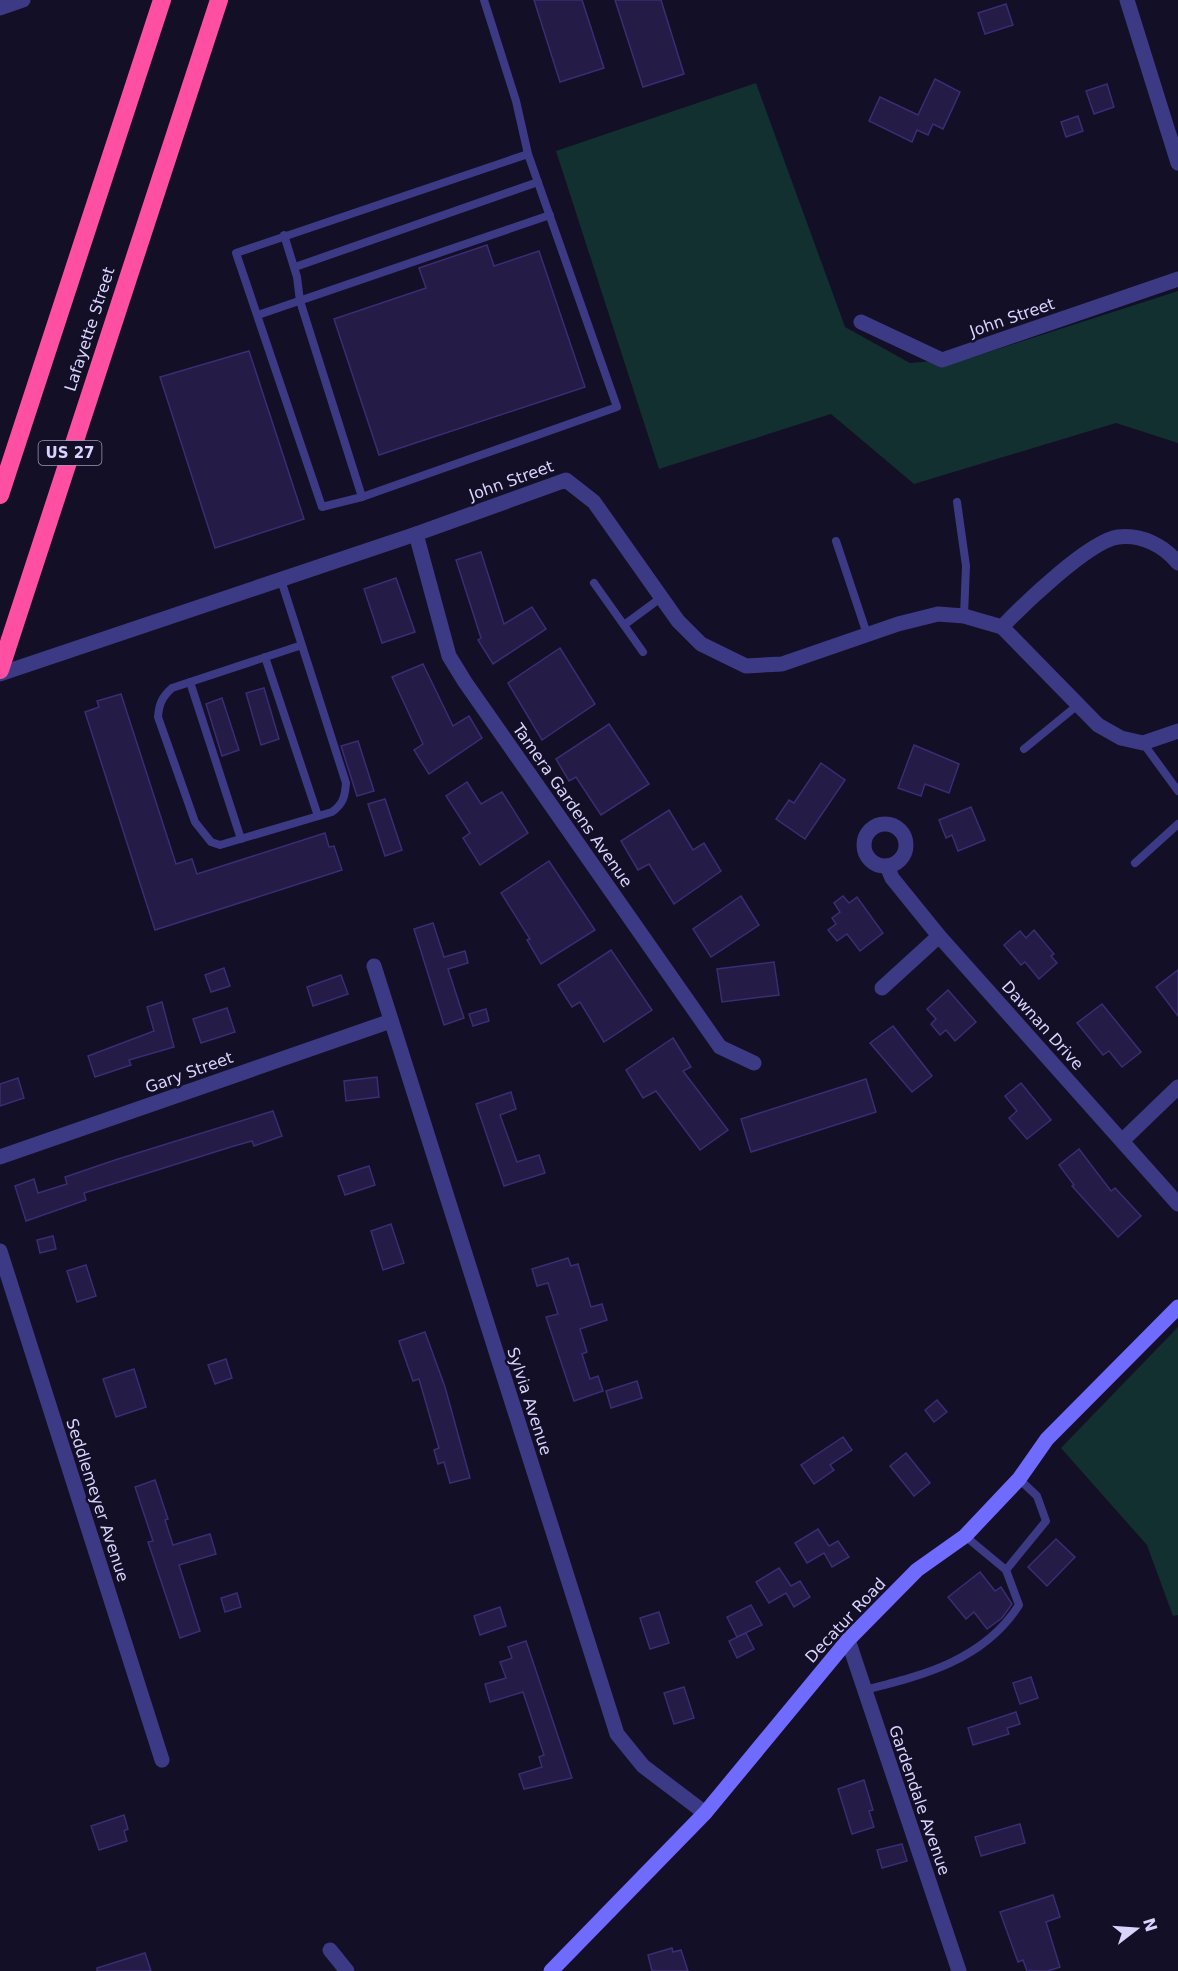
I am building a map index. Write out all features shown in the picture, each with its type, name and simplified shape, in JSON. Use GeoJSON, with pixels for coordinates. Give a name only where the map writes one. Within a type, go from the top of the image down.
{"type":"FeatureCollection","features":[{"type":"Feature","properties":{"kind":"highway","name":"Lafayette Street"},"geometry":{"type":"LineString","coordinates":[[0,495],[162,0]]}},
{"type":"Feature","properties":{"kind":"highway","name":"Lafayette Street"},"geometry":{"type":"LineString","coordinates":[[0,672],[219,0]]}},
{"type":"Feature","properties":{"kind":"street"},"geometry":{"type":"LineString","coordinates":[[3,5],[23,0]]}},
{"type":"Feature","properties":{"kind":"street"},"geometry":{"type":"LineString","coordinates":[[1127,0],[1178,162]]}},
{"type":"Feature","properties":{"kind":"street","name":"John Street"},"geometry":{"type":"LineString","coordinates":[[861,322],[942,360],[1178,279]]}},
{"type":"Feature","properties":{"kind":"street","name":"John Street"},"geometry":{"type":"LineString","coordinates":[[0,672],[281,580],[566,480],[594,502],[678,621],[701,644],[746,666],[782,664],[867,634],[938,614],[964,616],[1002,627],[1098,725],[1121,738],[1143,743]]}},
{"type":"Feature","properties":{"kind":"street","name":"Tamera Gardens Avenue"},"geometry":{"type":"LineString","coordinates":[[416,534],[449,656],[465,682],[720,1047],[754,1063]]}},
{"type":"Feature","properties":{"kind":"street"},"geometry":{"type":"LineString","coordinates":[[1002,627],[1026,602],[1060,574],[1099,545],[1116,537],[1132,537],[1148,541],[1167,549],[1178,563]]}},
{"type":"Feature","properties":{"kind":"street"},"geometry":{"type":"LineString","coordinates":[[1143,743],[1178,730]]}},
{"type":"Feature","properties":{"kind":"street","name":"Dawnan Drive"},"geometry":{"type":"LineString","coordinates":[[887,866],[892,878],[939,936],[1178,1204]]}},
{"type":"Feature","properties":{"kind":"street"},"geometry":{"type":"LineString","coordinates":[[882,988],[939,936]]}},
{"type":"Feature","properties":{"kind":"street","name":"Sylvia Avenue"},"geometry":{"type":"LineString","coordinates":[[374,966],[617,1734],[643,1766],[705,1813]]}},
{"type":"Feature","properties":{"kind":"street","name":"Gary Street"},"geometry":{"type":"LineString","coordinates":[[0,1157],[391,1021]]}},
{"type":"Feature","properties":{"kind":"street"},"geometry":{"type":"LineString","coordinates":[[1123,1140],[1178,1087]]}},
{"type":"Feature","properties":{"kind":"street","name":"Seddlemeyer Avenue"},"geometry":{"type":"LineString","coordinates":[[0,1251],[162,1760]]}},
{"type":"Feature","properties":{"kind":"street","name":"Decatur Road"},"geometry":{"type":"LineString","coordinates":[[551,1971],[705,1813],[848,1640],[917,1570],[965,1536],[1019,1479],[1047,1438],[1178,1307]]}},
{"type":"Feature","properties":{"kind":"street","name":"Gardendale Avenue"},"geometry":{"type":"LineString","coordinates":[[848,1640],[959,1971]]}},
{"type":"Feature","properties":{"kind":"street"},"geometry":{"type":"LineString","coordinates":[[330,1950],[347,1971]]}},
{"type":"Feature","properties":{"kind":"lane"},"geometry":{"type":"LineString","coordinates":[[483,0],[516,101],[528,154],[617,407],[362,498],[322,507],[236,252],[528,154]]}},
{"type":"Feature","properties":{"kind":"lane"},"geometry":{"type":"LineString","coordinates":[[295,267],[538,182]]}},
{"type":"Feature","properties":{"kind":"lane"},"geometry":{"type":"LineString","coordinates":[[258,315],[550,215]]}},
{"type":"Feature","properties":{"kind":"lane"},"geometry":{"type":"LineString","coordinates":[[284,235],[295,267],[300,301],[362,498]]}},
{"type":"Feature","properties":{"kind":"lane"},"geometry":{"type":"LineString","coordinates":[[957,502],[966,566],[964,616]]}},
{"type":"Feature","properties":{"kind":"lane"},"geometry":{"type":"LineString","coordinates":[[836,541],[867,634]]}},
{"type":"Feature","properties":{"kind":"lane"},"geometry":{"type":"LineString","coordinates":[[281,580],[302,645],[346,783],[345,796],[340,806],[318,816],[220,845],[211,842],[201,833],[195,822],[159,717],[159,705],[163,695],[172,688],[302,645]]}},
{"type":"Feature","properties":{"kind":"lane"},"geometry":{"type":"LineString","coordinates":[[594,583],[643,651]]}},
{"type":"Feature","properties":{"kind":"lane"},"geometry":{"type":"LineString","coordinates":[[624,625],[662,597]]}},
{"type":"Feature","properties":{"kind":"lane"},"geometry":{"type":"LineString","coordinates":[[265,657],[318,816]]}},
{"type":"Feature","properties":{"kind":"lane"},"geometry":{"type":"LineString","coordinates":[[190,682],[241,839]]}},
{"type":"Feature","properties":{"kind":"lane"},"geometry":{"type":"LineString","coordinates":[[1024,749],[1079,704]]}},
{"type":"Feature","properties":{"kind":"lane"},"geometry":{"type":"LineString","coordinates":[[1143,743],[1178,791]]}},
{"type":"Feature","properties":{"kind":"lane"},"geometry":{"type":"LineString","coordinates":[[1135,863],[1178,824]]}},
{"type":"Feature","properties":{"kind":"lane"},"geometry":{"type":"LineString","coordinates":[[1006,1570],[1046,1521],[1038,1496],[1019,1479]]}},
{"type":"Feature","properties":{"kind":"lane"},"geometry":{"type":"LineString","coordinates":[[865,1690],[954,1663],[1006,1624],[1019,1605],[1006,1570],[965,1536]]}},
{"type":"Feature","properties":{"kind":"green space"},"geometry":{"type":"Polygon","coordinates":[[[756,83],[845,327],[910,363],[970,358],[1178,291],[1178,443],[1116,423],[914,484],[831,414],[659,469],[556,151],[756,83]]]}},
{"type":"Feature","properties":{"kind":"green space"},"geometry":{"type":"Polygon","coordinates":[[[1178,1327],[1178,1615],[1173,1616],[1147,1545],[1061,1448],[1178,1327]]]}},
{"type":"Feature","properties":{"kind":"building"},"geometry":{"type":"Polygon","coordinates":[[[534,0],[582,0],[604,68],[560,82],[534,0]]]}},
{"type":"Feature","properties":{"kind":"building"},"geometry":{"type":"Polygon","coordinates":[[[615,0],[661,0],[684,74],[643,87],[615,0]]]}},
{"type":"Feature","properties":{"kind":"building"},"geometry":{"type":"Polygon","coordinates":[[[1006,4],[1013,25],[985,34],[978,13],[1006,4]]]}},
{"type":"Feature","properties":{"kind":"building"},"geometry":{"type":"Polygon","coordinates":[[[935,79],[960,92],[943,129],[933,124],[928,135],[917,130],[912,142],[869,121],[880,97],[918,115],[935,79]]]}},
{"type":"Feature","properties":{"kind":"building"},"geometry":{"type":"Polygon","coordinates":[[[1107,84],[1114,107],[1094,114],[1086,91],[1107,84]]]}},
{"type":"Feature","properties":{"kind":"building"},"geometry":{"type":"Polygon","coordinates":[[[1078,116],[1083,131],[1066,137],[1061,122],[1078,116]]]}},
{"type":"Feature","properties":{"kind":"building"},"geometry":{"type":"Polygon","coordinates":[[[487,245],[494,266],[539,251],[585,387],[379,455],[334,319],[426,288],[419,268],[487,245]]]}},
{"type":"Feature","properties":{"kind":"building"},"geometry":{"type":"Polygon","coordinates":[[[249,351],[304,519],[215,548],[160,377],[249,351]]]}},
{"type":"Feature","properties":{"kind":"building"},"geometry":{"type":"Polygon","coordinates":[[[481,552],[504,624],[532,607],[546,629],[493,664],[478,640],[481,638],[456,560],[481,552]]]}},
{"type":"Feature","properties":{"kind":"building"},"geometry":{"type":"Polygon","coordinates":[[[396,578],[415,632],[382,643],[364,589],[396,578]]]}},
{"type":"Feature","properties":{"kind":"building"},"geometry":{"type":"Polygon","coordinates":[[[560,648],[595,704],[542,740],[508,683],[560,648]]]}},
{"type":"Feature","properties":{"kind":"building"},"geometry":{"type":"Polygon","coordinates":[[[423,664],[453,726],[469,716],[482,738],[429,774],[414,750],[423,744],[392,677],[423,664]]]}},
{"type":"Feature","properties":{"kind":"building"},"geometry":{"type":"Polygon","coordinates":[[[264,688],[279,739],[261,745],[246,693],[264,688]]]}},
{"type":"Feature","properties":{"kind":"building"},"geometry":{"type":"Polygon","coordinates":[[[121,694],[176,864],[192,859],[197,874],[325,833],[329,847],[334,846],[342,870],[155,930],[85,712],[99,707],[97,701],[121,694]]]}},
{"type":"Feature","properties":{"kind":"building"},"geometry":{"type":"Polygon","coordinates":[[[222,698],[239,750],[222,756],[206,704],[222,698]]]}},
{"type":"Feature","properties":{"kind":"building"},"geometry":{"type":"Polygon","coordinates":[[[609,724],[649,784],[601,815],[576,777],[569,781],[556,759],[609,724]]]}},
{"type":"Feature","properties":{"kind":"building"},"geometry":{"type":"Polygon","coordinates":[[[358,741],[374,791],[357,796],[341,746],[358,741]]]}},
{"type":"Feature","properties":{"kind":"building"},"geometry":{"type":"Polygon","coordinates":[[[914,745],[959,764],[949,793],[925,784],[921,796],[898,788],[914,745]]]}},
{"type":"Feature","properties":{"kind":"building"},"geometry":{"type":"Polygon","coordinates":[[[821,763],[845,780],[805,839],[776,819],[789,800],[794,803],[821,763]]]}},
{"type":"Feature","properties":{"kind":"building"},"geometry":{"type":"Polygon","coordinates":[[[467,782],[481,804],[502,792],[528,833],[480,865],[463,838],[470,833],[446,796],[467,782]]]}},
{"type":"Feature","properties":{"kind":"building"},"geometry":{"type":"Polygon","coordinates":[[[385,799],[402,850],[385,856],[368,804],[385,799]]]}},
{"type":"Feature","properties":{"kind":"building"},"geometry":{"type":"Polygon","coordinates":[[[971,807],[985,840],[958,851],[952,835],[946,838],[939,820],[971,807]]]}},
{"type":"Feature","properties":{"kind":"building"},"geometry":{"type":"Polygon","coordinates":[[[669,810],[693,850],[704,843],[721,871],[674,904],[649,864],[638,870],[621,841],[669,810]]]}},
{"type":"Feature","properties":{"kind":"building"},"geometry":{"type":"Polygon","coordinates":[[[549,861],[595,930],[541,964],[527,940],[530,939],[501,893],[549,861]]]}},
{"type":"Feature","properties":{"kind":"building"},"geometry":{"type":"Polygon","coordinates":[[[741,896],[759,925],[711,957],[693,929],[741,896]]]}},
{"type":"Feature","properties":{"kind":"building"},"geometry":{"type":"Polygon","coordinates":[[[843,896],[849,903],[857,897],[883,933],[860,951],[847,934],[837,941],[828,930],[836,924],[832,918],[840,912],[834,903],[843,896]]]}},
{"type":"Feature","properties":{"kind":"building"},"geometry":{"type":"Polygon","coordinates":[[[433,923],[444,957],[465,951],[468,963],[448,969],[464,1018],[444,1025],[414,929],[433,923]]]}},
{"type":"Feature","properties":{"kind":"building"},"geometry":{"type":"Polygon","coordinates":[[[1034,930],[1054,954],[1051,956],[1057,963],[1039,979],[1025,962],[1021,965],[1004,945],[1020,931],[1026,938],[1034,930]]]}},
{"type":"Feature","properties":{"kind":"building"},"geometry":{"type":"Polygon","coordinates":[[[611,950],[652,1010],[604,1042],[580,1002],[572,1007],[558,985],[611,950]]]}},
{"type":"Feature","properties":{"kind":"building"},"geometry":{"type":"Polygon","coordinates":[[[774,962],[779,995],[722,1002],[717,969],[774,962]]]}},
{"type":"Feature","properties":{"kind":"building"},"geometry":{"type":"Polygon","coordinates":[[[224,968],[230,986],[211,992],[205,975],[224,968]]]}},
{"type":"Feature","properties":{"kind":"building"},"geometry":{"type":"Polygon","coordinates":[[[1178,970],[1178,1016],[1156,987],[1178,970]]]}},
{"type":"Feature","properties":{"kind":"building"},"geometry":{"type":"Polygon","coordinates":[[[341,975],[348,994],[313,1006],[307,987],[341,975]]]}},
{"type":"Feature","properties":{"kind":"building"},"geometry":{"type":"Polygon","coordinates":[[[948,990],[976,1022],[955,1041],[946,1030],[940,1035],[931,1024],[936,1019],[927,1009],[948,990]]]}},
{"type":"Feature","properties":{"kind":"building"},"geometry":{"type":"Polygon","coordinates":[[[162,1002],[174,1047],[129,1060],[131,1065],[95,1077],[88,1056],[154,1031],[147,1007],[162,1002]]]}},
{"type":"Feature","properties":{"kind":"building"},"geometry":{"type":"Polygon","coordinates":[[[1102,1004],[1141,1052],[1122,1067],[1109,1051],[1103,1055],[1077,1023],[1102,1004]]]}},
{"type":"Feature","properties":{"kind":"building"},"geometry":{"type":"Polygon","coordinates":[[[227,1008],[235,1032],[201,1043],[193,1019],[227,1008]]]}},
{"type":"Feature","properties":{"kind":"building"},"geometry":{"type":"Polygon","coordinates":[[[486,1009],[489,1021],[473,1026],[469,1014],[486,1009]]]}},
{"type":"Feature","properties":{"kind":"building"},"geometry":{"type":"Polygon","coordinates":[[[893,1026],[932,1076],[912,1092],[870,1043],[893,1026]]]}},
{"type":"Feature","properties":{"kind":"building"},"geometry":{"type":"Polygon","coordinates":[[[673,1038],[691,1067],[683,1071],[728,1130],[700,1150],[656,1091],[643,1098],[626,1070],[673,1038]]]}},
{"type":"Feature","properties":{"kind":"building"},"geometry":{"type":"Polygon","coordinates":[[[377,1077],[379,1097],[346,1101],[344,1081],[377,1077]]]}},
{"type":"Feature","properties":{"kind":"building"},"geometry":{"type":"Polygon","coordinates":[[[18,1078],[24,1098],[0,1106],[0,1084],[18,1078]]]}},
{"type":"Feature","properties":{"kind":"building"},"geometry":{"type":"Polygon","coordinates":[[[866,1079],[876,1112],[751,1152],[741,1119],[866,1079]]]}},
{"type":"Feature","properties":{"kind":"building"},"geometry":{"type":"Polygon","coordinates":[[[1021,1083],[1051,1120],[1027,1139],[1009,1118],[1017,1111],[1005,1096],[1021,1083]]]}},
{"type":"Feature","properties":{"kind":"building"},"geometry":{"type":"Polygon","coordinates":[[[511,1092],[516,1109],[500,1115],[517,1162],[539,1155],[545,1173],[504,1186],[476,1104],[511,1092]]]}},
{"type":"Feature","properties":{"kind":"building"},"geometry":{"type":"Polygon","coordinates":[[[273,1111],[282,1136],[254,1146],[252,1141],[234,1146],[84,1193],[86,1200],[26,1221],[15,1186],[34,1179],[38,1193],[67,1184],[65,1177],[273,1111]]]}},
{"type":"Feature","properties":{"kind":"building"},"geometry":{"type":"Polygon","coordinates":[[[1079,1149],[1111,1191],[1115,1188],[1141,1216],[1118,1237],[1072,1186],[1074,1185],[1059,1165],[1079,1149]]]}},
{"type":"Feature","properties":{"kind":"building"},"geometry":{"type":"Polygon","coordinates":[[[369,1166],[375,1185],[345,1195],[338,1176],[369,1166]]]}},
{"type":"Feature","properties":{"kind":"building"},"geometry":{"type":"Polygon","coordinates":[[[391,1224],[404,1263],[383,1270],[371,1231],[391,1224]]]}},
{"type":"Feature","properties":{"kind":"building"},"geometry":{"type":"Polygon","coordinates":[[[53,1236],[56,1249],[40,1253],[37,1240],[53,1236]]]}},
{"type":"Feature","properties":{"kind":"building"},"geometry":{"type":"Polygon","coordinates":[[[568,1258],[571,1266],[578,1264],[591,1307],[602,1304],[607,1320],[580,1329],[587,1352],[582,1354],[590,1379],[598,1376],[603,1391],[574,1401],[546,1317],[558,1314],[548,1283],[537,1286],[532,1269],[568,1258]]]}},
{"type":"Feature","properties":{"kind":"building"},"geometry":{"type":"Polygon","coordinates":[[[86,1265],[96,1296],[77,1302],[67,1271],[86,1265]]]}},
{"type":"Feature","properties":{"kind":"building"},"geometry":{"type":"Polygon","coordinates":[[[425,1332],[445,1387],[470,1478],[450,1483],[444,1462],[438,1464],[434,1450],[439,1448],[419,1379],[413,1381],[399,1341],[425,1332]]]}},
{"type":"Feature","properties":{"kind":"building"},"geometry":{"type":"Polygon","coordinates":[[[226,1359],[232,1378],[215,1384],[208,1365],[226,1359]]]}},
{"type":"Feature","properties":{"kind":"building"},"geometry":{"type":"Polygon","coordinates":[[[134,1369],[146,1407],[116,1417],[103,1379],[134,1369]]]}},
{"type":"Feature","properties":{"kind":"building"},"geometry":{"type":"Polygon","coordinates":[[[637,1381],[642,1398],[611,1408],[606,1391],[637,1381]]]}},
{"type":"Feature","properties":{"kind":"building"},"geometry":{"type":"Polygon","coordinates":[[[937,1400],[947,1412],[934,1422],[925,1410],[937,1400]]]}},
{"type":"Feature","properties":{"kind":"building"},"geometry":{"type":"Polygon","coordinates":[[[843,1437],[852,1450],[830,1465],[834,1470],[814,1484],[801,1465],[843,1437]]]}},
{"type":"Feature","properties":{"kind":"building"},"geometry":{"type":"Polygon","coordinates":[[[906,1453],[930,1483],[914,1496],[890,1466],[906,1453]]]}},
{"type":"Feature","properties":{"kind":"building"},"geometry":{"type":"Polygon","coordinates":[[[155,1480],[168,1519],[165,1520],[173,1545],[210,1534],[216,1554],[179,1565],[200,1631],[180,1638],[148,1542],[153,1541],[135,1487],[155,1480]]]}},
{"type":"Feature","properties":{"kind":"building"},"geometry":{"type":"Polygon","coordinates":[[[818,1529],[829,1546],[838,1541],[849,1557],[832,1567],[824,1553],[807,1563],[795,1543],[818,1529]]]}},
{"type":"Feature","properties":{"kind":"building"},"geometry":{"type":"Polygon","coordinates":[[[1056,1539],[1075,1557],[1047,1586],[1028,1567],[1056,1539]]]}},
{"type":"Feature","properties":{"kind":"building"},"geometry":{"type":"Polygon","coordinates":[[[779,1568],[791,1586],[800,1581],[810,1597],[794,1607],[786,1593],[769,1603],[756,1582],[779,1568]]]}},
{"type":"Feature","properties":{"kind":"building"},"geometry":{"type":"Polygon","coordinates":[[[980,1572],[995,1591],[1001,1587],[1012,1604],[1002,1618],[987,1629],[974,1612],[966,1619],[948,1597],[980,1572]]]}},
{"type":"Feature","properties":{"kind":"building"},"geometry":{"type":"Polygon","coordinates":[[[237,1593],[241,1607],[225,1612],[221,1598],[237,1593]]]}},
{"type":"Feature","properties":{"kind":"building"},"geometry":{"type":"Polygon","coordinates":[[[751,1605],[762,1625],[737,1637],[727,1617],[751,1605]]]}},
{"type":"Feature","properties":{"kind":"building"},"geometry":{"type":"Polygon","coordinates":[[[500,1607],[506,1626],[480,1635],[474,1616],[500,1607]]]}},
{"type":"Feature","properties":{"kind":"building"},"geometry":{"type":"Polygon","coordinates":[[[659,1612],[669,1643],[650,1649],[640,1618],[659,1612]]]}},
{"type":"Feature","properties":{"kind":"building"},"geometry":{"type":"Polygon","coordinates":[[[746,1633],[754,1649],[737,1658],[729,1641],[746,1633]]]}},
{"type":"Feature","properties":{"kind":"building"},"geometry":{"type":"Polygon","coordinates":[[[526,1641],[572,1778],[524,1789],[519,1774],[542,1767],[539,1757],[544,1755],[523,1692],[490,1702],[485,1684],[506,1678],[500,1662],[512,1658],[508,1647],[526,1641]]]}},
{"type":"Feature","properties":{"kind":"building"},"geometry":{"type":"Polygon","coordinates":[[[1031,1677],[1038,1698],[1020,1704],[1013,1683],[1031,1677]]]}},
{"type":"Feature","properties":{"kind":"building"},"geometry":{"type":"Polygon","coordinates":[[[684,1687],[694,1718],[674,1724],[664,1693],[684,1687]]]}},
{"type":"Feature","properties":{"kind":"building"},"geometry":{"type":"Polygon","coordinates":[[[1016,1712],[1020,1724],[1007,1728],[1009,1734],[973,1745],[968,1728],[1016,1712]]]}},
{"type":"Feature","properties":{"kind":"building"},"geometry":{"type":"Polygon","coordinates":[[[864,1780],[873,1810],[869,1811],[874,1827],[852,1834],[838,1789],[864,1780]]]}},
{"type":"Feature","properties":{"kind":"building"},"geometry":{"type":"Polygon","coordinates":[[[124,1815],[128,1829],[124,1831],[127,1841],[99,1850],[91,1826],[124,1815]]]}},
{"type":"Feature","properties":{"kind":"building"},"geometry":{"type":"Polygon","coordinates":[[[1020,1824],[1025,1843],[981,1856],[975,1837],[1020,1824]]]}},
{"type":"Feature","properties":{"kind":"building"},"geometry":{"type":"Polygon","coordinates":[[[902,1844],[907,1861],[882,1868],[877,1850],[902,1844]]]}},
{"type":"Feature","properties":{"kind":"building"},"geometry":{"type":"Polygon","coordinates":[[[1053,1895],[1060,1917],[1046,1922],[1060,1967],[1048,1971],[1027,1971],[1023,1960],[1018,1962],[1000,1912],[1053,1895]]]}},
{"type":"Feature","properties":{"kind":"building"},"geometry":{"type":"Polygon","coordinates":[[[672,1948],[673,1952],[681,1950],[688,1971],[652,1971],[648,1955],[672,1948]]]}},
{"type":"Feature","properties":{"kind":"building"},"geometry":{"type":"Polygon","coordinates":[[[145,1953],[151,1971],[97,1971],[97,1968],[145,1953]]]}}]}
